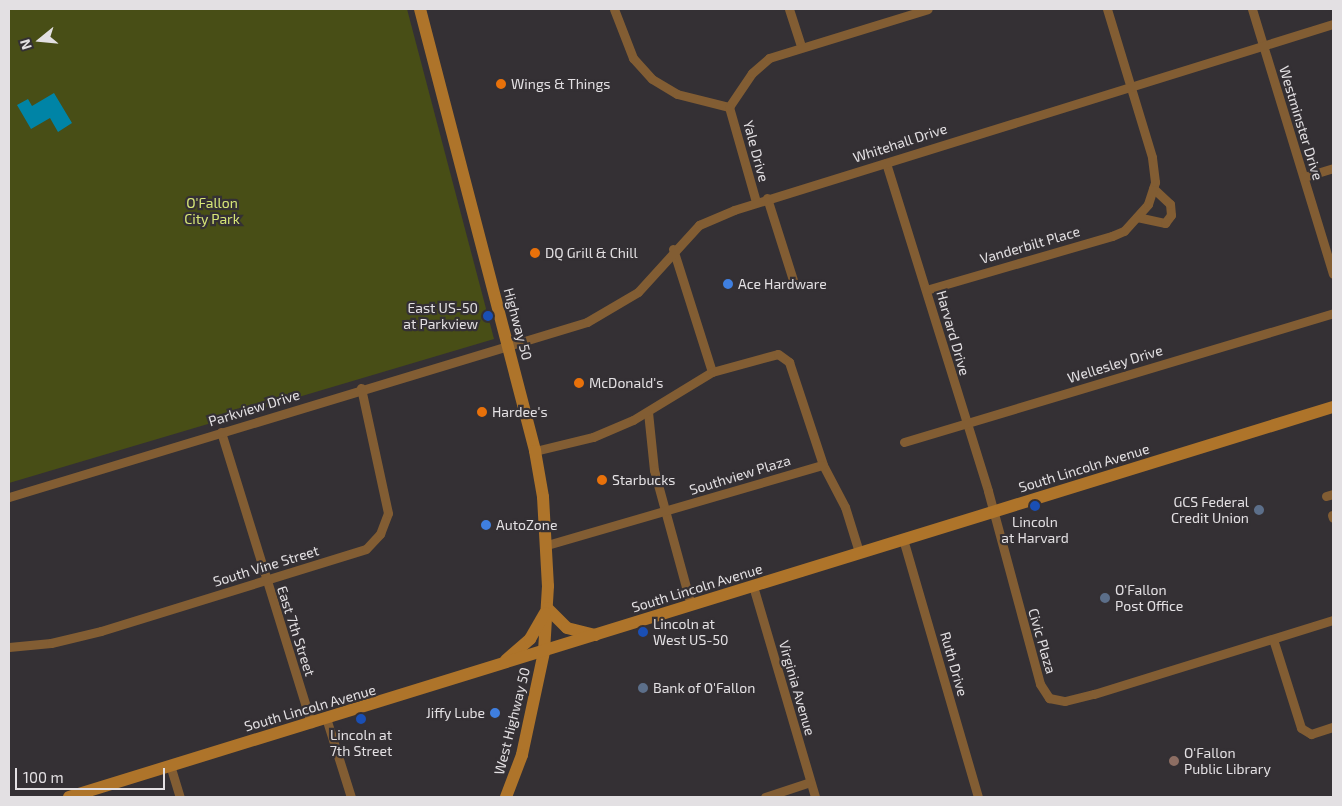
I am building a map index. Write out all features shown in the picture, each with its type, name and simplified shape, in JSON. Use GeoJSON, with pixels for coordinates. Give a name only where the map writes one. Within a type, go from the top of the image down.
{"type":"FeatureCollection","features":[{"type":"Feature","properties":{"kind":"main road","name":"Highway 50"},"geometry":{"type":"LineString","coordinates":[[420,9],[535,451],[547,545],[547,608],[544,652]]}},
{"type":"Feature","properties":{"kind":"main road","name":"South Lincoln Avenue"},"geometry":{"type":"LineString","coordinates":[[69,797],[311,723],[327,721],[860,552],[1333,407]]}},
{"type":"Feature","properties":{"kind":"main road"},"geometry":{"type":"LineString","coordinates":[[496,668],[530,639],[547,608],[567,628],[597,635]]}},
{"type":"Feature","properties":{"kind":"main road","name":"West Highway 50"},"geometry":{"type":"LineString","coordinates":[[506,797],[524,747],[544,652]]}},
{"type":"Feature","properties":{"kind":"street"},"geometry":{"type":"LineString","coordinates":[[614,9],[633,58],[652,79],[677,94],[730,107],[760,65],[801,47],[928,9]]}},
{"type":"Feature","properties":{"kind":"street"},"geometry":{"type":"LineString","coordinates":[[789,9],[801,47]]}},
{"type":"Feature","properties":{"kind":"street","name":"Vanderbilt Place"},"geometry":{"type":"LineString","coordinates":[[926,290],[1112,236],[1136,217],[1148,204],[1153,188],[1152,157],[1107,9]]}},
{"type":"Feature","properties":{"kind":"street","name":"Westminster Drive"},"geometry":{"type":"LineString","coordinates":[[1252,9],[1333,274]]}},
{"type":"Feature","properties":{"kind":"street","name":"Whitehall Drive"},"geometry":{"type":"LineString","coordinates":[[508,346],[587,322],[615,309],[638,292],[674,250],[700,225],[756,202],[886,163],[1129,84],[1262,43],[1333,24]]}},
{"type":"Feature","properties":{"kind":"street","name":"Yale Drive"},"geometry":{"type":"LineString","coordinates":[[730,107],[756,202]]}},
{"type":"Feature","properties":{"kind":"street","name":"Harvard Drive"},"geometry":{"type":"LineString","coordinates":[[886,163],[926,290],[990,512]]}},
{"type":"Feature","properties":{"kind":"street"},"geometry":{"type":"LineString","coordinates":[[1304,177],[1333,168]]}},
{"type":"Feature","properties":{"kind":"street"},"geometry":{"type":"LineString","coordinates":[[1136,217],[1165,223],[1171,215],[1170,204],[1153,188]]}},
{"type":"Feature","properties":{"kind":"street"},"geometry":{"type":"LineString","coordinates":[[768,198],[794,283]]}},
{"type":"Feature","properties":{"kind":"street"},"geometry":{"type":"LineString","coordinates":[[674,250],[712,372]]}},
{"type":"Feature","properties":{"kind":"street","name":"Wellesley Drive"},"geometry":{"type":"LineString","coordinates":[[904,442],[1333,313]]}},
{"type":"Feature","properties":{"kind":"street","name":"Parkview Drive"},"geometry":{"type":"LineString","coordinates":[[9,497],[361,388],[508,346]]}},
{"type":"Feature","properties":{"kind":"street"},"geometry":{"type":"LineString","coordinates":[[535,451],[593,437],[648,412],[712,372],[778,354],[789,362],[823,465],[844,507],[860,552]]}},
{"type":"Feature","properties":{"kind":"street","name":"South Vine Street"},"geometry":{"type":"LineString","coordinates":[[9,647],[73,638],[266,581],[366,549],[380,534],[388,513],[361,388]]}},
{"type":"Feature","properties":{"kind":"street"},"geometry":{"type":"LineString","coordinates":[[648,412],[654,470],[691,605]]}},
{"type":"Feature","properties":{"kind":"street","name":"East 7th Street"},"geometry":{"type":"LineString","coordinates":[[221,432],[311,723]]}},
{"type":"Feature","properties":{"kind":"street","name":"Southview Plaza"},"geometry":{"type":"LineString","coordinates":[[547,545],[666,513],[823,465]]}},
{"type":"Feature","properties":{"kind":"street","name":"Civic Plaza"},"geometry":{"type":"LineString","coordinates":[[990,512],[1040,684],[1049,698],[1074,699],[1273,639]]}},
{"type":"Feature","properties":{"kind":"street","name":"Ruth Drive"},"geometry":{"type":"LineString","coordinates":[[904,539],[978,797]]}},
{"type":"Feature","properties":{"kind":"street","name":"Virginia Avenue"},"geometry":{"type":"LineString","coordinates":[[753,586],[815,797]]}},
{"type":"Feature","properties":{"kind":"street"},"geometry":{"type":"LineString","coordinates":[[1333,620],[1273,639],[1300,728],[1311,734],[1333,727]]}},
{"type":"Feature","properties":{"kind":"street"},"geometry":{"type":"LineString","coordinates":[[327,721],[351,797]]}},
{"type":"Feature","properties":{"kind":"street"},"geometry":{"type":"LineString","coordinates":[[170,765],[180,797]]}},
{"type":"Feature","properties":{"kind":"street"},"geometry":{"type":"LineString","coordinates":[[765,797],[810,782]]}},
{"type":"Feature","properties":{"kind":"green space","name":"O'Fallon City Park"},"geometry":{"type":"Polygon","coordinates":[[[9,9],[407,9],[494,339],[9,483],[9,9]]]}},
{"type":"Feature","properties":{"kind":"water"},"geometry":{"type":"Polygon","coordinates":[[[54,93],[72,123],[58,132],[50,118],[31,129],[17,105],[28,99],[32,106],[54,93]]]}},
{"type":"Feature","properties":{"kind":"place","name":"Wings & Things"},"geometry":{"type":"Point","coordinates":[501,84]}},
{"type":"Feature","properties":{"kind":"place","name":"DQ Grill & Chill"},"geometry":{"type":"Point","coordinates":[535,253]}},
{"type":"Feature","properties":{"kind":"place","name":"Ace Hardware"},"geometry":{"type":"Point","coordinates":[728,284]}},
{"type":"Feature","properties":{"kind":"place","name":"East US-50 at Parkview"},"geometry":{"type":"Point","coordinates":[488,316]}},
{"type":"Feature","properties":{"kind":"place","name":"McDonald's"},"geometry":{"type":"Point","coordinates":[579,383]}},
{"type":"Feature","properties":{"kind":"place","name":"Hardee's"},"geometry":{"type":"Point","coordinates":[482,412]}},
{"type":"Feature","properties":{"kind":"place","name":"Starbucks"},"geometry":{"type":"Point","coordinates":[602,480]}},
{"type":"Feature","properties":{"kind":"place","name":"Lincoln at Harvard"},"geometry":{"type":"Point","coordinates":[1035,506]}},
{"type":"Feature","properties":{"kind":"place","name":"GCS Federal Credit Union"},"geometry":{"type":"Point","coordinates":[1259,510]}},
{"type":"Feature","properties":{"kind":"place","name":"AutoZone"},"geometry":{"type":"Point","coordinates":[486,525]}},
{"type":"Feature","properties":{"kind":"place","name":"O'Fallon Post Office"},"geometry":{"type":"Point","coordinates":[1105,598]}},
{"type":"Feature","properties":{"kind":"place","name":"Lincoln at West US-50"},"geometry":{"type":"Point","coordinates":[643,632]}},
{"type":"Feature","properties":{"kind":"place","name":"Bank of O'Fallon"},"geometry":{"type":"Point","coordinates":[643,688]}},
{"type":"Feature","properties":{"kind":"place","name":"Jiffy Lube"},"geometry":{"type":"Point","coordinates":[495,713]}},
{"type":"Feature","properties":{"kind":"place","name":"Lincoln at 7th Street"},"geometry":{"type":"Point","coordinates":[361,719]}},
{"type":"Feature","properties":{"kind":"place","name":"O'Fallon Public Library"},"geometry":{"type":"Point","coordinates":[1174,761]}}]}
